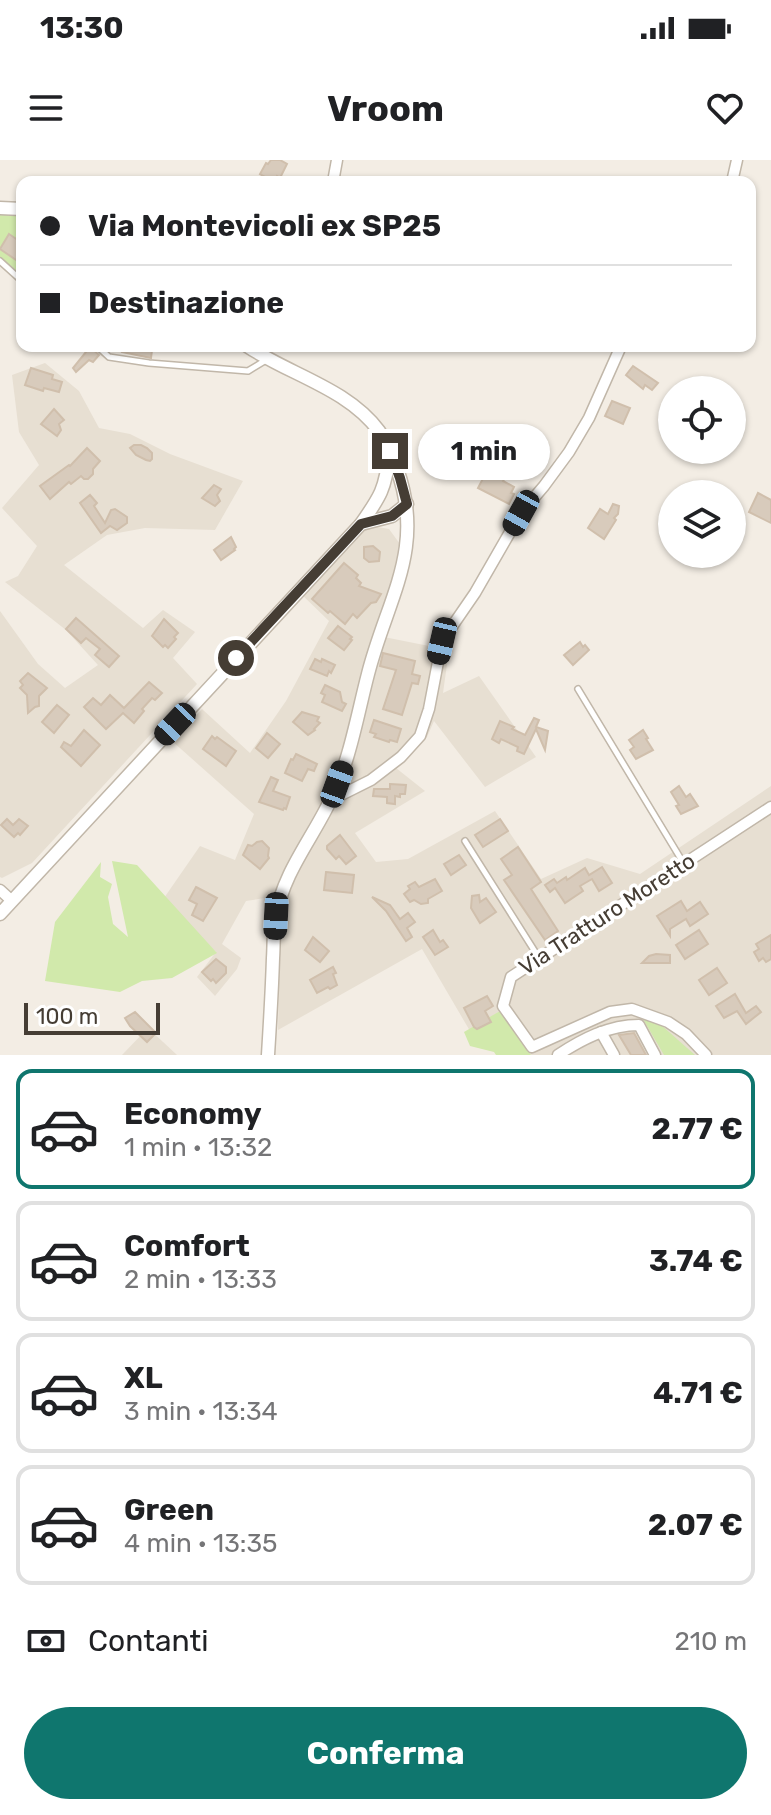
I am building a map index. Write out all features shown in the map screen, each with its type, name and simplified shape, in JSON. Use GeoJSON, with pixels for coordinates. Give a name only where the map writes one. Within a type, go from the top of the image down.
{"type":"FeatureCollection","features":[{"type":"Feature","properties":{"kind":"street"},"geometry":{"type":"LineString","coordinates":[[257,352],[340,396],[364,414],[390,451],[407,504],[406,555],[376,644],[355,734],[331,800],[286,881],[276,916],[268,1055]]}},
{"type":"Feature","properties":{"kind":"street"},"geometry":{"type":"LineString","coordinates":[[331,800],[371,780],[401,757],[420,736],[429,709],[442,641],[475,593],[521,513],[569,452],[589,418],[618,352]]}},
{"type":"Feature","properties":{"kind":"street"},"geometry":{"type":"LineString","coordinates":[[0,914],[361,524],[380,498],[387,478],[390,451]]}},
{"type":"Feature","properties":{"kind":"street"},"geometry":{"type":"LineString","coordinates":[[380,498],[393,497],[407,504]]}},
{"type":"Feature","properties":{"kind":"street"},"geometry":{"type":"LineString","coordinates":[[361,524],[392,516],[407,504]]}},
{"type":"Feature","properties":{"kind":"street"},"geometry":{"type":"LineString","coordinates":[[376,519],[396,525],[407,533]]}},
{"type":"Feature","properties":{"kind":"street","name":"Via Tratturo Moretto"},"geometry":{"type":"LineString","coordinates":[[566,1032],[532,1047],[503,1006],[511,977],[771,807]]}},
{"type":"Feature","properties":{"kind":"street"},"geometry":{"type":"LineString","coordinates":[[0,890],[12,901]]}},
{"type":"Feature","properties":{"kind":"street"},"geometry":{"type":"LineString","coordinates":[[574,1044],[566,1032],[610,1012],[632,1009],[668,1022],[686,1034],[706,1055]]}},
{"type":"Feature","properties":{"kind":"street"},"geometry":{"type":"LineString","coordinates":[[558,1055],[601,1032],[639,1025],[655,1055]]}},
{"type":"Feature","properties":{"kind":"street"},"geometry":{"type":"LineString","coordinates":[[601,1032],[614,1055]]}},
{"type":"Feature","properties":{"kind":"lane"},"geometry":{"type":"LineString","coordinates":[[0,261],[16,276]]}},
{"type":"Feature","properties":{"kind":"lane"},"geometry":{"type":"LineString","coordinates":[[104,352],[109,357],[149,363],[248,371],[267,359]]}},
{"type":"Feature","properties":{"kind":"lane"},"geometry":{"type":"LineString","coordinates":[[578,689],[684,864]]}},
{"type":"Feature","properties":{"kind":"lane"},"geometry":{"type":"LineString","coordinates":[[465,841],[539,958]]}},
{"type":"Feature","properties":{"kind":"shaded area"},"geometry":{"type":"Polygon","coordinates":[[[45,363],[79,391],[99,428],[130,434],[170,454],[243,481],[215,530],[145,528],[107,535],[64,565],[143,628],[163,610],[195,632],[173,658],[197,684],[32,863],[2,878],[0,611],[38,664],[65,688],[98,665],[66,630],[5,582],[18,576],[37,546],[2,508],[39,465],[19,432],[12,375],[45,363]]]}},
{"type":"Feature","properties":{"kind":"shaded area"},"geometry":{"type":"Polygon","coordinates":[[[361,524],[389,529],[400,544],[384,637],[449,650],[443,693],[479,676],[536,757],[485,787],[434,721],[427,737],[396,768],[425,791],[355,833],[376,862],[408,859],[495,811],[541,879],[587,858],[640,874],[771,786],[771,1055],[531,1055],[500,1011],[470,1031],[422,949],[278,1030],[280,927],[271,897],[246,901],[222,944],[241,958],[237,969],[215,996],[197,977],[216,952],[164,898],[200,846],[235,860],[254,814],[172,741],[202,709],[250,753],[286,701],[329,621],[298,591],[361,524]]]}},
{"type":"Feature","properties":{"kind":"shaded area"},"geometry":{"type":"Polygon","coordinates":[[[148,1028],[177,1055],[122,1055],[148,1028]]]}},
{"type":"Feature","properties":{"kind":"green space"},"geometry":{"type":"Polygon","coordinates":[[[0,215],[16,215],[16,271],[0,257],[0,215]]]}},
{"type":"Feature","properties":{"kind":"green space"},"geometry":{"type":"Polygon","coordinates":[[[112,861],[137,865],[217,953],[172,978],[142,981],[120,992],[45,981],[55,922],[101,862],[100,877],[112,884],[108,897],[113,924],[128,937],[112,861]]]}},
{"type":"Feature","properties":{"kind":"green space"},"geometry":{"type":"Polygon","coordinates":[[[500,1011],[531,1055],[496,1055],[470,1046],[464,1032],[500,1011]]]}},
{"type":"Feature","properties":{"kind":"green space"},"geometry":{"type":"Polygon","coordinates":[[[643,1019],[660,1024],[695,1055],[664,1055],[643,1019]]]}},
{"type":"Feature","properties":{"kind":"building"},"geometry":{"type":"Polygon","coordinates":[[[271,160],[280,160],[287,164],[281,176],[264,176],[260,174],[271,160]]]}},
{"type":"Feature","properties":{"kind":"building"},"geometry":{"type":"Polygon","coordinates":[[[9,234],[16,239],[16,260],[0,249],[9,234]]]}},
{"type":"Feature","properties":{"kind":"building"},"geometry":{"type":"Polygon","coordinates":[[[86,352],[99,355],[76,372],[73,368],[86,352]]]}},
{"type":"Feature","properties":{"kind":"building"},"geometry":{"type":"Polygon","coordinates":[[[122,352],[152,352],[151,358],[122,352]]]}},
{"type":"Feature","properties":{"kind":"building"},"geometry":{"type":"Polygon","coordinates":[[[633,366],[658,383],[652,390],[645,385],[643,389],[626,375],[633,366]]]}},
{"type":"Feature","properties":{"kind":"building"},"geometry":{"type":"Polygon","coordinates":[[[31,368],[53,375],[52,379],[62,382],[59,392],[25,385],[31,368]]]}},
{"type":"Feature","properties":{"kind":"building"},"geometry":{"type":"Polygon","coordinates":[[[612,401],[630,408],[623,424],[605,416],[612,401]]]}},
{"type":"Feature","properties":{"kind":"building"},"geometry":{"type":"Polygon","coordinates":[[[54,409],[64,420],[59,424],[61,430],[57,436],[41,424],[54,409]]]}},
{"type":"Feature","properties":{"kind":"building"},"geometry":{"type":"Polygon","coordinates":[[[134,445],[147,448],[152,453],[152,459],[146,460],[136,455],[130,448],[134,445]]]}},
{"type":"Feature","properties":{"kind":"building"},"geometry":{"type":"Polygon","coordinates":[[[87,448],[100,461],[93,474],[88,479],[81,476],[71,484],[69,482],[50,499],[40,486],[70,466],[87,448]]]}},
{"type":"Feature","properties":{"kind":"building"},"geometry":{"type":"Polygon","coordinates":[[[491,463],[508,472],[503,481],[514,487],[509,504],[478,488],[491,463]]]}},
{"type":"Feature","properties":{"kind":"building"},"geometry":{"type":"Polygon","coordinates":[[[214,485],[221,489],[217,495],[220,501],[215,506],[202,498],[214,485]]]}},
{"type":"Feature","properties":{"kind":"building"},"geometry":{"type":"Polygon","coordinates":[[[758,493],[771,500],[771,523],[749,512],[758,493]]]}},
{"type":"Feature","properties":{"kind":"building"},"geometry":{"type":"Polygon","coordinates":[[[90,495],[105,523],[111,510],[115,509],[127,517],[127,523],[117,530],[110,526],[101,533],[80,503],[90,495]]]}},
{"type":"Feature","properties":{"kind":"building"},"geometry":{"type":"Polygon","coordinates":[[[613,504],[619,506],[618,514],[604,539],[588,528],[600,509],[608,514],[613,504]]]}},
{"type":"Feature","properties":{"kind":"building"},"geometry":{"type":"Polygon","coordinates":[[[231,537],[235,550],[221,560],[214,550],[231,537]]]}},
{"type":"Feature","properties":{"kind":"building"},"geometry":{"type":"Polygon","coordinates":[[[373,546],[380,552],[379,561],[369,562],[364,558],[364,547],[373,546]]]}},
{"type":"Feature","properties":{"kind":"building"},"geometry":{"type":"Polygon","coordinates":[[[344,563],[358,575],[359,586],[381,594],[357,618],[353,614],[345,624],[312,599],[344,563]]]}},
{"type":"Feature","properties":{"kind":"building"},"geometry":{"type":"Polygon","coordinates":[[[76,618],[119,656],[109,667],[95,655],[100,649],[86,638],[81,643],[66,629],[76,618]]]}},
{"type":"Feature","properties":{"kind":"building"},"geometry":{"type":"Polygon","coordinates":[[[164,619],[178,633],[168,648],[152,636],[164,619]]]}},
{"type":"Feature","properties":{"kind":"building"},"geometry":{"type":"Polygon","coordinates":[[[338,626],[352,637],[344,650],[328,638],[338,626]]]}},
{"type":"Feature","properties":{"kind":"building"},"geometry":{"type":"Polygon","coordinates":[[[580,642],[589,650],[573,665],[564,655],[580,642]]]}},
{"type":"Feature","properties":{"kind":"building"},"geometry":{"type":"Polygon","coordinates":[[[383,653],[415,661],[412,674],[420,676],[418,684],[412,683],[402,715],[383,709],[396,670],[380,666],[383,653]]]}},
{"type":"Feature","properties":{"kind":"building"},"geometry":{"type":"Polygon","coordinates":[[[315,659],[335,665],[331,673],[329,671],[327,676],[310,669],[315,659]]]}},
{"type":"Feature","properties":{"kind":"building"},"geometry":{"type":"Polygon","coordinates":[[[28,673],[47,688],[39,696],[39,706],[28,713],[27,695],[20,688],[23,685],[20,681],[28,673]]]}},
{"type":"Feature","properties":{"kind":"building"},"geometry":{"type":"Polygon","coordinates":[[[149,682],[162,693],[155,700],[152,698],[134,723],[123,713],[106,729],[84,707],[93,698],[101,705],[110,695],[124,708],[149,682]]]}},
{"type":"Feature","properties":{"kind":"building"},"geometry":{"type":"Polygon","coordinates":[[[325,685],[340,692],[342,702],[346,704],[342,711],[322,702],[325,695],[321,693],[325,685]]]}},
{"type":"Feature","properties":{"kind":"building"},"geometry":{"type":"Polygon","coordinates":[[[57,705],[69,715],[54,733],[42,722],[57,705]]]}},
{"type":"Feature","properties":{"kind":"building"},"geometry":{"type":"Polygon","coordinates":[[[302,712],[319,717],[317,721],[320,723],[308,735],[293,722],[302,712]]]}},
{"type":"Feature","properties":{"kind":"building"},"geometry":{"type":"Polygon","coordinates":[[[534,718],[539,720],[536,727],[548,731],[545,750],[536,729],[524,754],[517,751],[518,747],[501,739],[499,743],[492,739],[500,721],[525,735],[534,718]]]}},
{"type":"Feature","properties":{"kind":"building"},"geometry":{"type":"Polygon","coordinates":[[[374,720],[401,729],[397,742],[374,737],[376,734],[370,732],[374,720]]]}},
{"type":"Feature","properties":{"kind":"building"},"geometry":{"type":"Polygon","coordinates":[[[84,730],[100,745],[81,766],[61,747],[64,742],[71,746],[84,730]]]}},
{"type":"Feature","properties":{"kind":"building"},"geometry":{"type":"Polygon","coordinates":[[[643,730],[653,750],[636,759],[630,750],[634,747],[629,740],[643,730]]]}},
{"type":"Feature","properties":{"kind":"building"},"geometry":{"type":"Polygon","coordinates":[[[267,733],[280,744],[268,758],[256,748],[267,733]]]}},
{"type":"Feature","properties":{"kind":"building"},"geometry":{"type":"Polygon","coordinates":[[[212,736],[236,751],[226,766],[203,749],[212,736]]]}},
{"type":"Feature","properties":{"kind":"building"},"geometry":{"type":"Polygon","coordinates":[[[296,754],[317,764],[314,771],[308,769],[302,781],[285,773],[296,754]]]}},
{"type":"Feature","properties":{"kind":"building"},"geometry":{"type":"Polygon","coordinates":[[[271,777],[278,780],[273,791],[290,797],[286,809],[259,802],[271,777]]]}},
{"type":"Feature","properties":{"kind":"building"},"geometry":{"type":"Polygon","coordinates":[[[390,784],[406,785],[405,794],[395,796],[395,804],[387,803],[387,797],[373,796],[374,789],[390,789],[390,784]]]}},
{"type":"Feature","properties":{"kind":"building"},"geometry":{"type":"Polygon","coordinates":[[[679,786],[686,797],[690,794],[698,806],[681,814],[671,792],[679,786]]]}},
{"type":"Feature","properties":{"kind":"building"},"geometry":{"type":"Polygon","coordinates":[[[7,819],[13,825],[19,819],[28,826],[14,837],[1,825],[7,819]]]}},
{"type":"Feature","properties":{"kind":"building"},"geometry":{"type":"Polygon","coordinates":[[[500,819],[508,831],[483,847],[475,835],[500,819]]]}},
{"type":"Feature","properties":{"kind":"building"},"geometry":{"type":"Polygon","coordinates":[[[340,835],[356,856],[346,864],[327,849],[340,835]]]}},
{"type":"Feature","properties":{"kind":"building"},"geometry":{"type":"Polygon","coordinates":[[[262,841],[269,848],[269,858],[260,869],[243,855],[248,845],[262,841]]]}},
{"type":"Feature","properties":{"kind":"building"},"geometry":{"type":"Polygon","coordinates":[[[518,847],[541,882],[531,889],[558,931],[545,940],[504,880],[512,875],[501,859],[518,847]]]}},
{"type":"Feature","properties":{"kind":"building"},"geometry":{"type":"Polygon","coordinates":[[[459,855],[466,865],[451,875],[444,864],[459,855]]]}},
{"type":"Feature","properties":{"kind":"building"},"geometry":{"type":"Polygon","coordinates":[[[602,867],[612,883],[599,891],[592,879],[580,886],[583,891],[565,903],[555,888],[550,892],[545,885],[554,879],[557,883],[566,877],[567,880],[585,868],[589,875],[602,867]]]}},
{"type":"Feature","properties":{"kind":"building"},"geometry":{"type":"Polygon","coordinates":[[[326,872],[354,875],[352,893],[324,890],[326,872]]]}},
{"type":"Feature","properties":{"kind":"building"},"geometry":{"type":"Polygon","coordinates":[[[435,879],[442,891],[428,899],[428,903],[410,902],[404,894],[410,889],[408,886],[415,882],[419,887],[435,879]]]}},
{"type":"Feature","properties":{"kind":"building"},"geometry":{"type":"Polygon","coordinates":[[[196,887],[217,898],[203,921],[192,915],[197,904],[189,900],[196,887]]]}},
{"type":"Feature","properties":{"kind":"building"},"geometry":{"type":"Polygon","coordinates":[[[479,895],[480,902],[486,898],[496,912],[480,923],[471,908],[472,896],[479,895]]]}},
{"type":"Feature","properties":{"kind":"building"},"geometry":{"type":"Polygon","coordinates":[[[372,897],[390,905],[400,919],[408,913],[415,922],[407,928],[412,937],[406,941],[386,911],[372,897]]]}},
{"type":"Feature","properties":{"kind":"building"},"geometry":{"type":"Polygon","coordinates":[[[681,901],[687,911],[700,902],[708,914],[690,926],[686,919],[670,929],[670,936],[657,916],[681,901]]]}},
{"type":"Feature","properties":{"kind":"building"},"geometry":{"type":"Polygon","coordinates":[[[433,930],[440,942],[443,940],[448,947],[435,955],[423,937],[433,930]]]}},
{"type":"Feature","properties":{"kind":"building"},"geometry":{"type":"Polygon","coordinates":[[[699,930],[708,944],[685,959],[676,945],[699,930]]]}},
{"type":"Feature","properties":{"kind":"building"},"geometry":{"type":"Polygon","coordinates":[[[771,935],[771,959],[759,961],[754,952],[759,949],[756,944],[771,935]]]}},
{"type":"Feature","properties":{"kind":"building"},"geometry":{"type":"Polygon","coordinates":[[[313,937],[329,951],[320,962],[305,950],[313,937]]]}},
{"type":"Feature","properties":{"kind":"building"},"geometry":{"type":"Polygon","coordinates":[[[670,955],[670,963],[642,963],[649,956],[670,955]]]}},
{"type":"Feature","properties":{"kind":"building"},"geometry":{"type":"Polygon","coordinates":[[[216,959],[226,967],[226,973],[216,983],[202,972],[216,959]]]}},
{"type":"Feature","properties":{"kind":"building"},"geometry":{"type":"Polygon","coordinates":[[[333,967],[337,985],[317,993],[310,980],[333,967]]]}},
{"type":"Feature","properties":{"kind":"building"},"geometry":{"type":"Polygon","coordinates":[[[717,968],[727,983],[709,995],[699,980],[717,968]]]}},
{"type":"Feature","properties":{"kind":"building"},"geometry":{"type":"Polygon","coordinates":[[[735,994],[746,1013],[756,1006],[761,1012],[746,1024],[737,1011],[724,1018],[716,1006],[735,994]]]}},
{"type":"Feature","properties":{"kind":"building"},"geometry":{"type":"Polygon","coordinates":[[[487,996],[493,1006],[485,1011],[491,1022],[477,1029],[464,1008],[487,996]]]}},
{"type":"Feature","properties":{"kind":"building"},"geometry":{"type":"Polygon","coordinates":[[[135,1012],[156,1033],[147,1042],[125,1018],[135,1012]]]}},
{"type":"Feature","properties":{"kind":"building"},"geometry":{"type":"Polygon","coordinates":[[[634,1033],[646,1055],[631,1055],[619,1035],[634,1033]]]}},
{"type":"Feature","properties":{"kind":"route"},"geometry":{"type":"LineString","coordinates":[[236,658],[361,524],[392,516],[407,504],[390,451]]}}]}
